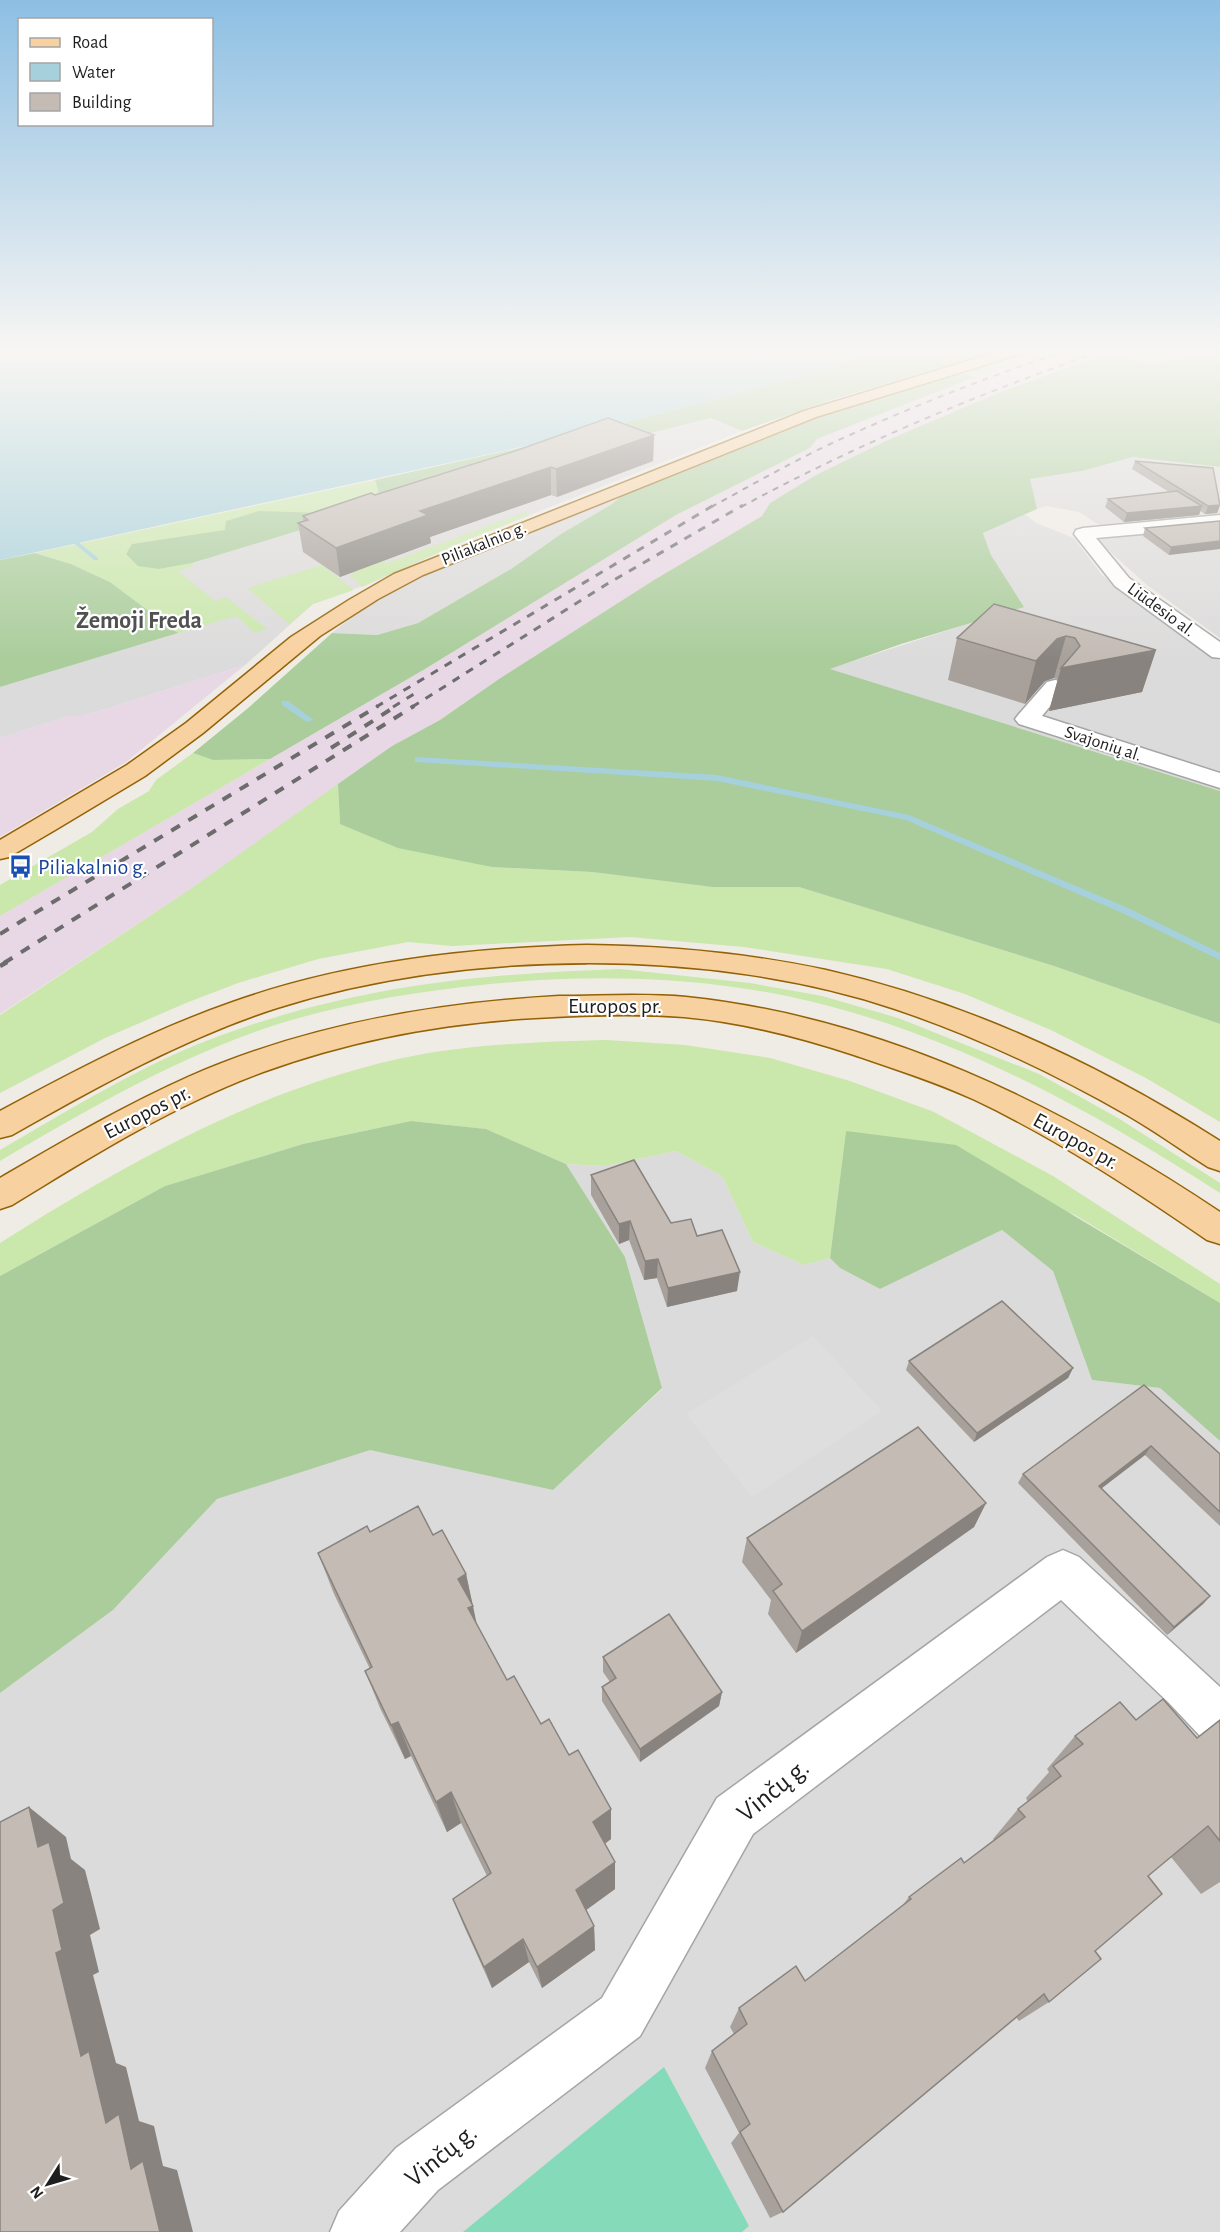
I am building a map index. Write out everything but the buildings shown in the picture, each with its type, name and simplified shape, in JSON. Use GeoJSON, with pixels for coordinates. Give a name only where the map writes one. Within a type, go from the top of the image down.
{"type":"FeatureCollection","features":[{"type":"Feature","properties":{"kind":"main road","name":"Piliakalnio g."},"geometry":{"type":"LineString","coordinates":[[0,850],[115,784],[178,741],[299,642],[355,604],[395,581],[712,452]]}},
{"type":"Feature","properties":{"kind":"main road"},"geometry":{"type":"LineString","coordinates":[[0,1126],[85,1079],[166,1039],[243,1009],[327,984],[386,972],[480,959],[560,954],[643,954],[722,961],[826,980],[886,997],[970,1026],[1069,1070],[1131,1102],[1220,1158]]}},
{"type":"Feature","properties":{"kind":"main road","name":"Europos pr."},"geometry":{"type":"LineString","coordinates":[[0,1195],[134,1117],[203,1084],[275,1056],[349,1033],[413,1020],[492,1010],[572,1005],[683,1007],[789,1024],[855,1043],[986,1092],[1104,1154],[1220,1230]]}},
{"type":"Feature","properties":{"kind":"street","name":"Liūdesio al."},"geometry":{"type":"LineString","coordinates":[[1220,521],[1083,534],[1122,582],[1220,652]]}},
{"type":"Feature","properties":{"kind":"street","name":"Svajonių al."},"geometry":{"type":"LineString","coordinates":[[1055,687],[1027,719],[1220,781]]}},
{"type":"Feature","properties":{"kind":"street","name":"Vinčų g."},"geometry":{"type":"LineString","coordinates":[[360,2232],[417,2169],[621,2017],[735,1816],[1063,1572],[1185,1685],[1220,1722]]}},
{"type":"Feature","properties":{"kind":"shaded area"},"geometry":{"type":"Polygon","coordinates":[[[575,452],[689,452],[462,542],[368,584],[313,604],[245,665],[83,716],[69,716],[0,738],[0,687],[177,633],[159,569],[192,563],[456,482],[575,452]]]}},
{"type":"Feature","properties":{"kind":"shaded area"},"geometry":{"type":"Polygon","coordinates":[[[802,452],[865,452],[770,503],[762,516],[654,580],[499,679],[440,720],[392,746],[189,890],[0,1014],[0,916],[425,669],[676,515],[802,452]]]}},
{"type":"Feature","properties":{"kind":"shaded area"},"geometry":{"type":"Polygon","coordinates":[[[1133,457],[1220,467],[1220,516],[1105,529],[1079,512],[1046,506],[1037,509],[1029,479],[1082,471],[1133,457]]]}},
{"type":"Feature","properties":{"kind":"shaded area"},"geometry":{"type":"Polygon","coordinates":[[[629,490],[612,504],[561,534],[511,569],[418,623],[377,635],[332,633],[376,598],[439,569],[629,490]]]}},
{"type":"Feature","properties":{"kind":"shaded area"},"geometry":{"type":"Polygon","coordinates":[[[1025,514],[1036,523],[1074,538],[1102,575],[1220,661],[1220,791],[829,669],[1023,606],[991,555],[983,533],[1025,514]]]}},
{"type":"Feature","properties":{"kind":"shaded area"},"geometry":{"type":"Polygon","coordinates":[[[1220,524],[1220,638],[1147,585],[1095,538],[1220,524]]]}},
{"type":"Feature","properties":{"kind":"shaded area"},"geometry":{"type":"Polygon","coordinates":[[[245,665],[126,762],[0,837],[0,738],[69,716],[83,716],[245,665]]]}},
{"type":"Feature","properties":{"kind":"shaded area"},"geometry":{"type":"Polygon","coordinates":[[[676,1151],[722,1176],[753,1242],[804,1265],[830,1258],[840,1268],[880,1289],[1002,1230],[1053,1271],[1092,1380],[1160,1388],[1220,1441],[1220,2232],[0,2232],[0,1693],[113,1610],[217,1499],[370,1449],[553,1490],[662,1389],[625,1257],[566,1164],[604,1166],[676,1151]]]}},
{"type":"Feature","properties":{"kind":"shaded area"},"geometry":{"type":"Polygon","coordinates":[[[813,1336],[882,1411],[752,1497],[686,1414],[813,1336]]]}},
{"type":"Feature","properties":{"kind":"green space"},"geometry":{"type":"Polygon","coordinates":[[[500,452],[575,452],[456,482],[382,505],[375,480],[500,452]]]}},
{"type":"Feature","properties":{"kind":"green space"},"geometry":{"type":"Polygon","coordinates":[[[723,452],[802,452],[676,515],[425,669],[270,759],[213,760],[193,753],[247,709],[332,633],[377,635],[418,623],[511,569],[561,534],[612,504],[629,490],[723,452]]]}},
{"type":"Feature","properties":{"kind":"green space"},"geometry":{"type":"Polygon","coordinates":[[[863,452],[1220,452],[1220,467],[1133,457],[1082,471],[1030,479],[1037,509],[983,533],[991,555],[1024,607],[901,644],[830,669],[1220,791],[1220,1024],[1054,966],[799,887],[712,887],[592,872],[492,867],[398,848],[340,824],[338,784],[392,746],[440,720],[499,679],[654,580],[762,516],[770,503],[816,475],[863,452]]]}},
{"type":"Feature","properties":{"kind":"green space"},"geometry":{"type":"Polygon","coordinates":[[[375,480],[382,505],[211,534],[132,544],[159,569],[192,563],[193,567],[178,571],[215,601],[226,597],[267,629],[255,633],[236,616],[178,633],[110,582],[71,564],[35,553],[375,480]]]}},
{"type":"Feature","properties":{"kind":"green space"},"geometry":{"type":"Polygon","coordinates":[[[259,511],[353,514],[192,563],[159,569],[138,566],[126,554],[132,544],[225,530],[226,521],[259,511]]]}},
{"type":"Feature","properties":{"kind":"green space"},"geometry":{"type":"Polygon","coordinates":[[[525,512],[530,515],[462,542],[362,587],[350,576],[354,574],[344,568],[339,542],[387,563],[525,512]]]}},
{"type":"Feature","properties":{"kind":"green space"},"geometry":{"type":"Polygon","coordinates":[[[35,553],[71,564],[110,582],[178,633],[0,687],[0,560],[35,553]]]}},
{"type":"Feature","properties":{"kind":"green space"},"geometry":{"type":"Polygon","coordinates":[[[322,565],[354,590],[313,604],[289,624],[248,589],[259,584],[322,565]]]}},
{"type":"Feature","properties":{"kind":"green space"},"geometry":{"type":"Polygon","coordinates":[[[193,753],[213,760],[270,759],[0,916],[0,885],[92,832],[118,809],[149,791],[156,780],[193,753]]]}},
{"type":"Feature","properties":{"kind":"green space"},"geometry":{"type":"Polygon","coordinates":[[[338,784],[340,824],[492,867],[592,872],[712,887],[799,887],[1054,966],[1220,1024],[1220,1122],[1146,1078],[1051,1030],[965,994],[887,969],[744,947],[630,937],[452,946],[408,942],[318,959],[238,983],[186,1003],[105,1038],[0,1093],[0,1015],[189,890],[338,784]]]}},
{"type":"Feature","properties":{"kind":"green space"},"geometry":{"type":"Polygon","coordinates":[[[620,969],[750,983],[822,996],[898,1018],[1039,1074],[1118,1118],[1220,1183],[1220,1193],[1170,1161],[1066,1102],[958,1050],[902,1029],[845,1010],[750,989],[635,979],[558,979],[455,988],[377,1000],[275,1025],[203,1052],[169,1068],[66,1122],[0,1161],[0,1150],[136,1073],[193,1046],[272,1018],[370,994],[468,979],[620,969]]]}},
{"type":"Feature","properties":{"kind":"green space"},"geometry":{"type":"Polygon","coordinates":[[[606,1040],[685,1045],[770,1058],[850,1081],[934,1112],[1053,1176],[1220,1284],[1220,1303],[1075,1215],[846,1131],[830,1258],[804,1265],[753,1242],[722,1176],[676,1151],[604,1166],[566,1164],[486,1129],[411,1121],[303,1144],[165,1186],[0,1276],[0,1243],[142,1159],[242,1111],[293,1090],[398,1059],[449,1050],[606,1040]]]}},
{"type":"Feature","properties":{"kind":"green space"},"geometry":{"type":"Polygon","coordinates":[[[411,1121],[486,1129],[566,1164],[625,1257],[662,1388],[553,1490],[370,1450],[217,1499],[113,1610],[0,1693],[0,1276],[165,1186],[303,1144],[411,1121]]]}},
{"type":"Feature","properties":{"kind":"green space"},"geometry":{"type":"Polygon","coordinates":[[[846,1131],[956,1145],[1220,1303],[1220,1441],[1160,1388],[1092,1380],[1053,1271],[1002,1230],[880,1289],[840,1268],[830,1258],[846,1131]]]}},
{"type":"Feature","properties":{"kind":"green space"},"geometry":{"type":"Polygon","coordinates":[[[664,2067],[749,2226],[742,2232],[463,2232],[664,2067]]]}},
{"type":"Feature","properties":{"kind":"water"},"geometry":{"type":"Polygon","coordinates":[[[0,452],[497,452],[0,560],[0,452]]]}},
{"type":"Feature","properties":{"kind":"waterway"},"geometry":{"type":"LineString","coordinates":[[67,535],[96,559]]}},
{"type":"Feature","properties":{"kind":"waterway"},"geometry":{"type":"LineString","coordinates":[[285,703],[310,720]]}},
{"type":"Feature","properties":{"kind":"waterway"},"geometry":{"type":"LineString","coordinates":[[418,760],[717,778],[909,818],[1124,910],[1220,957]]}},
{"type":"Feature","properties":{"kind":"railway"},"geometry":{"type":"LineString","coordinates":[[711,507],[813,452]]}},
{"type":"Feature","properties":{"kind":"railway"},"geometry":{"type":"LineString","coordinates":[[741,507],[850,452]]}},
{"type":"Feature","properties":{"kind":"railway"},"geometry":{"type":"LineString","coordinates":[[376,707],[714,505]]}},
{"type":"Feature","properties":{"kind":"railway"},"geometry":{"type":"LineString","coordinates":[[412,707],[607,584],[743,505]]}},
{"type":"Feature","properties":{"kind":"railway"},"geometry":{"type":"LineString","coordinates":[[393,707],[414,694]]}},
{"type":"Feature","properties":{"kind":"railway"},"geometry":{"type":"LineString","coordinates":[[0,934],[378,706]]}},
{"type":"Feature","properties":{"kind":"railway"},"geometry":{"type":"LineString","coordinates":[[331,748],[396,706]]}},
{"type":"Feature","properties":{"kind":"railway"},"geometry":{"type":"LineString","coordinates":[[4,963],[414,706]]}},
{"type":"Feature","properties":{"kind":"railway"},"geometry":{"type":"LineString","coordinates":[[0,966],[7,962]]}},
{"type":"Feature","properties":{"kind":"place","name":"Piliakalnio g."},"geometry":{"type":"Point","coordinates":[20,867]}},
{"type":"Feature","properties":{"kind":"district","name":"Žemoji Freda"},"geometry":{"type":"Point","coordinates":[139,621]}}]}
